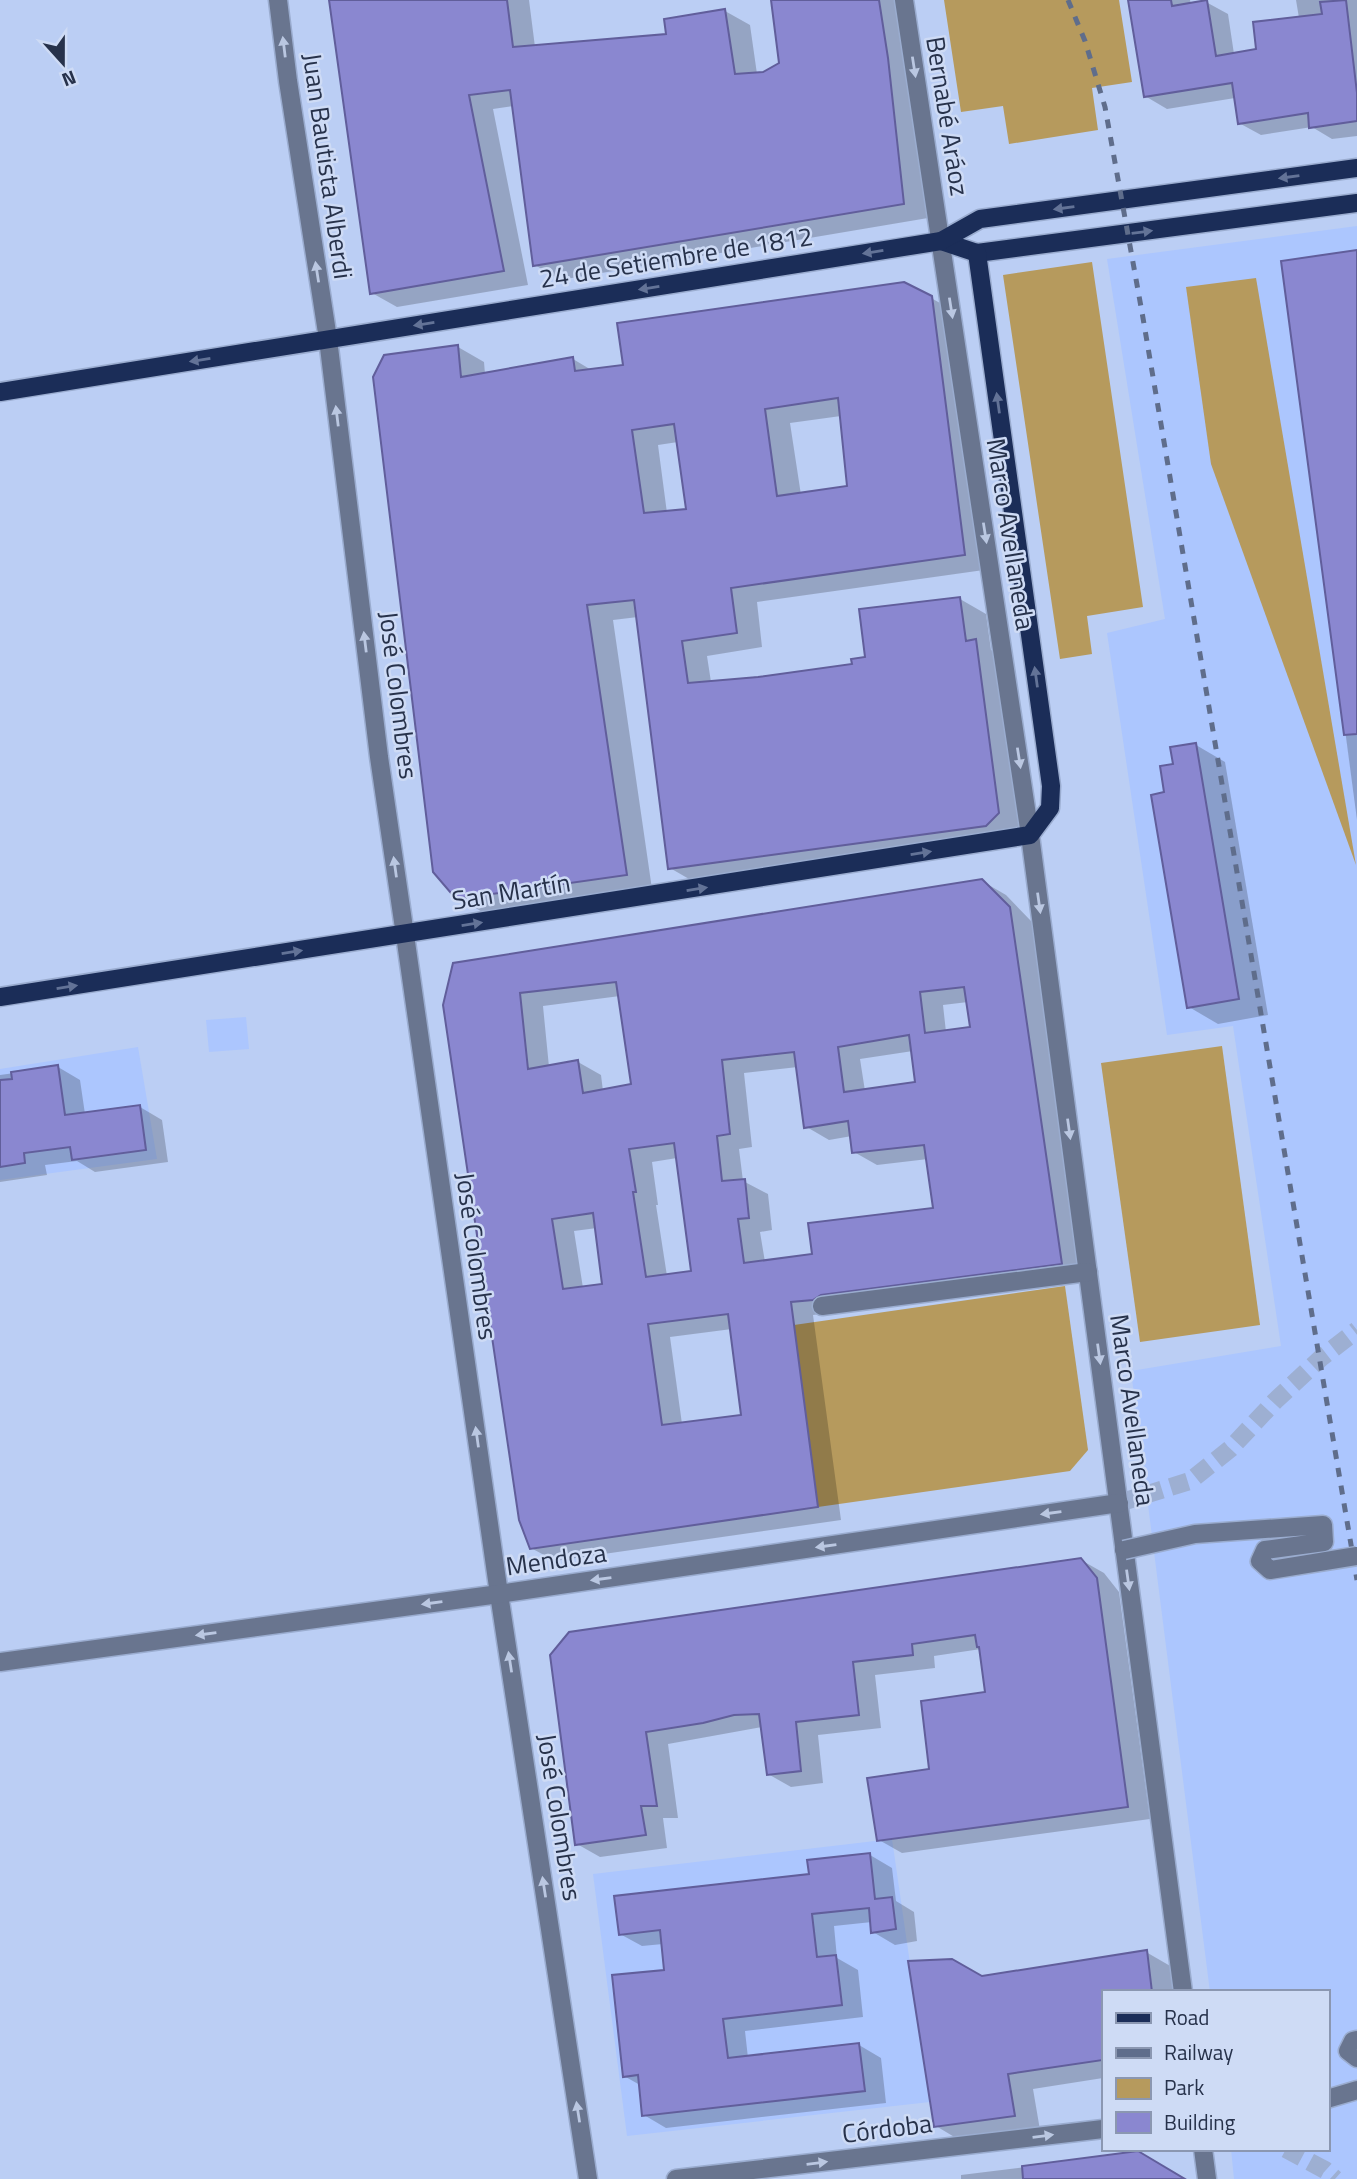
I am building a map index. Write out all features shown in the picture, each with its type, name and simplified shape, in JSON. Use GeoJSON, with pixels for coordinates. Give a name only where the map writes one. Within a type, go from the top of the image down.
{"type":"FeatureCollection","features":[{"type":"Feature","properties":{"kind":"main road","name":"24 de Setiembre de 1812"},"geometry":{"type":"LineString","coordinates":[[0,392],[941,241],[980,219],[1357,168]]}},
{"type":"Feature","properties":{"kind":"main road"},"geometry":{"type":"LineString","coordinates":[[941,241],[977,253],[1357,204]]}},
{"type":"Feature","properties":{"kind":"main road","name":"Marco Avellaneda"},"geometry":{"type":"LineString","coordinates":[[977,253],[1051,786],[1050,808],[1030,835]]}},
{"type":"Feature","properties":{"kind":"main road","name":"San Martín"},"geometry":{"type":"LineString","coordinates":[[0,997],[1030,835]]}},
{"type":"Feature","properties":{"kind":"street","name":"Juan Bautista Alberdi"},"geometry":{"type":"LineString","coordinates":[[278,0],[328,339]]}},
{"type":"Feature","properties":{"kind":"street","name":"Bernabé Aráoz"},"geometry":{"type":"LineString","coordinates":[[904,0],[941,241]]}},
{"type":"Feature","properties":{"kind":"street","name":"Marco Avellaneda"},"geometry":{"type":"LineString","coordinates":[[941,241],[1030,835],[1183,1990]]}},
{"type":"Feature","properties":{"kind":"street","name":"José Colombres"},"geometry":{"type":"LineString","coordinates":[[328,339],[379,757],[499,1594],[588,2179]]}},
{"type":"Feature","properties":{"kind":"street"},"geometry":{"type":"LineString","coordinates":[[822,1307],[1088,1272]]}},
{"type":"Feature","properties":{"kind":"street","name":"Mendoza"},"geometry":{"type":"LineString","coordinates":[[0,1662],[499,1594],[1119,1503]]}},
{"type":"Feature","properties":{"kind":"street"},"geometry":{"type":"LineString","coordinates":[[1124,1550],[1195,1534],[1323,1525],[1324,1542],[1265,1550],[1260,1561],[1270,1570],[1357,1556]]}},
{"type":"Feature","properties":{"kind":"street"},"geometry":{"type":"LineString","coordinates":[[1357,2040],[1353,2041],[1348,2051],[1357,2058]]}},
{"type":"Feature","properties":{"kind":"street"},"geometry":{"type":"LineString","coordinates":[[1329,2098],[1357,2090]]}},
{"type":"Feature","properties":{"kind":"street","name":"Córdoba"},"geometry":{"type":"LineString","coordinates":[[676,2179],[1102,2129]]}},
{"type":"Feature","properties":{"kind":"street"},"geometry":{"type":"LineString","coordinates":[[1203,2151],[1207,2179]]}},
{"type":"Feature","properties":{"kind":"shaded area"},"geometry":{"type":"Polygon","coordinates":[[[1357,226],[1357,2179],[1234,2179],[1231,2151],[1329,2151],[1329,1990],[1210,1990],[1131,1371],[1281,1346],[1233,1026],[1167,1035],[1107,633],[1165,619],[1107,259],[1357,226]]]}},
{"type":"Feature","properties":{"kind":"shaded area"},"geometry":{"type":"Polygon","coordinates":[[[246,1017],[249,1049],[209,1052],[206,1020],[246,1017]]]}},
{"type":"Feature","properties":{"kind":"shaded area"},"geometry":{"type":"Polygon","coordinates":[[[138,1047],[157,1159],[0,1180],[0,1069],[138,1047]]]}},
{"type":"Feature","properties":{"kind":"shaded area"},"geometry":{"type":"Polygon","coordinates":[[[892,1839],[930,2102],[627,2136],[593,1874],[892,1839]]]}},
{"type":"Feature","properties":{"kind":"green space"},"geometry":{"type":"Polygon","coordinates":[[[944,0],[1119,0],[1132,82],[1092,88],[1098,130],[1009,144],[1003,106],[961,112],[944,0]]]}},
{"type":"Feature","properties":{"kind":"green space"},"geometry":{"type":"Polygon","coordinates":[[[1092,262],[1143,607],[1087,616],[1092,654],[1060,659],[1003,275],[1092,262]]]}},
{"type":"Feature","properties":{"kind":"green space"},"geometry":{"type":"Polygon","coordinates":[[[1256,278],[1356,865],[1211,464],[1186,287],[1256,278]]]}},
{"type":"Feature","properties":{"kind":"green space"},"geometry":{"type":"Polygon","coordinates":[[[1222,1046],[1260,1325],[1140,1342],[1101,1063],[1222,1046]]]}},
{"type":"Feature","properties":{"kind":"green space"},"geometry":{"type":"Polygon","coordinates":[[[1065,1286],[1088,1450],[1070,1471],[818,1507],[794,1325],[1065,1286]]]}},
{"type":"Feature","properties":{"kind":"building"},"geometry":{"type":"Polygon","coordinates":[[[329,0],[507,0],[513,47],[666,34],[664,19],[725,9],[735,74],[763,72],[779,63],[771,0],[879,0],[904,204],[533,266],[510,90],[469,95],[504,271],[370,294],[329,0]]]}},
{"type":"Feature","properties":{"kind":"building"},"geometry":{"type":"Polygon","coordinates":[[[1128,0],[1171,0],[1172,6],[1207,0],[1216,56],[1256,49],[1253,22],[1322,14],[1320,2],[1346,0],[1357,93],[1357,121],[1309,128],[1308,113],[1238,124],[1232,83],[1144,97],[1128,0]]]}},
{"type":"Feature","properties":{"kind":"building"},"geometry":{"type":"Polygon","coordinates":[[[1357,250],[1357,734],[1344,735],[1281,261],[1357,250]]]}},
{"type":"Feature","properties":{"kind":"building"},"geometry":{"type":"Polygon","coordinates":[[[904,282],[932,296],[965,555],[731,588],[737,633],[682,641],[688,683],[852,664],[851,659],[865,657],[859,609],[960,597],[966,641],[976,639],[999,813],[986,826],[668,869],[634,600],[587,605],[627,875],[456,899],[433,872],[373,377],[384,355],[458,345],[461,377],[573,357],[575,371],[623,365],[617,323],[904,282]],[[838,398],[765,409],[777,496],[847,486],[838,398]],[[674,424],[632,430],[644,513],[686,509],[674,424]]]}},
{"type":"Feature","properties":{"kind":"building"},"geometry":{"type":"Polygon","coordinates":[[[1196,743],[1239,999],[1187,1008],[1151,795],[1164,792],[1160,766],[1173,764],[1170,747],[1196,743]]]}},
{"type":"Feature","properties":{"kind":"building"},"geometry":{"type":"Polygon","coordinates":[[[982,879],[1010,907],[1062,1264],[821,1295],[813,1300],[791,1302],[818,1507],[530,1549],[519,1520],[443,1005],[453,963],[982,879]],[[616,982],[520,993],[528,1069],[578,1060],[583,1093],[631,1084],[616,982]],[[964,987],[920,992],[925,1033],[970,1027],[964,987]],[[909,1035],[838,1047],[844,1092],[915,1082],[909,1035]],[[794,1052],[722,1060],[730,1134],[717,1136],[722,1181],[745,1179],[749,1218],[738,1219],[744,1263],[812,1254],[808,1223],[933,1208],[924,1145],[852,1153],[848,1121],[804,1128],[794,1052]],[[674,1143],[629,1149],[636,1192],[633,1192],[646,1277],[691,1271],[674,1143]],[[593,1213],[552,1219],[563,1289],[602,1284],[593,1213]],[[728,1314],[648,1324],[662,1425],[741,1415],[728,1314]]]}},
{"type":"Feature","properties":{"kind":"building"},"geometry":{"type":"Polygon","coordinates":[[[58,1065],[65,1115],[140,1105],[146,1150],[72,1160],[70,1147],[24,1153],[25,1163],[0,1167],[0,1080],[12,1079],[11,1072],[58,1065]]]}},
{"type":"Feature","properties":{"kind":"building"},"geometry":{"type":"Polygon","coordinates":[[[1081,1558],[1097,1578],[1128,1807],[877,1841],[867,1778],[929,1769],[921,1701],[985,1692],[975,1635],[912,1644],[913,1655],[853,1662],[859,1715],[796,1722],[801,1771],[767,1775],[759,1714],[734,1715],[646,1732],[657,1806],[641,1806],[646,1835],[575,1845],[550,1655],[569,1632],[1081,1558]]]}},
{"type":"Feature","properties":{"kind":"building"},"geometry":{"type":"Polygon","coordinates":[[[870,1853],[875,1899],[892,1897],[896,1929],[871,1933],[869,1908],[812,1914],[817,1957],[836,1955],[842,2005],[723,2019],[728,2058],[859,2043],[865,2091],[642,2116],[638,2075],[623,2077],[612,1975],[664,1970],[660,1930],[619,1935],[614,1896],[809,1874],[807,1860],[870,1853]]]}},
{"type":"Feature","properties":{"kind":"building"},"geometry":{"type":"Polygon","coordinates":[[[1147,1950],[1152,1990],[1102,1990],[1102,2060],[1008,2074],[1015,2116],[934,2127],[908,1961],[952,1959],[982,1976],[1147,1950]]]}},
{"type":"Feature","properties":{"kind":"building"},"geometry":{"type":"Polygon","coordinates":[[[1138,2151],[1185,2179],[1023,2179],[1022,2166],[1138,2151]]]}},
{"type":"Feature","properties":{"kind":"tunnel"},"geometry":{"type":"LineString","coordinates":[[1119,1503],[1190,1481],[1230,1449],[1275,1401],[1321,1358],[1357,1330]]}},
{"type":"Feature","properties":{"kind":"tunnel"},"geometry":{"type":"LineString","coordinates":[[1290,2151],[1325,2170],[1335,2179]]}},
{"type":"Feature","properties":{"kind":"railway"},"geometry":{"type":"LineString","coordinates":[[1068,0],[1085,41],[1105,107],[1357,1580]]}}]}
